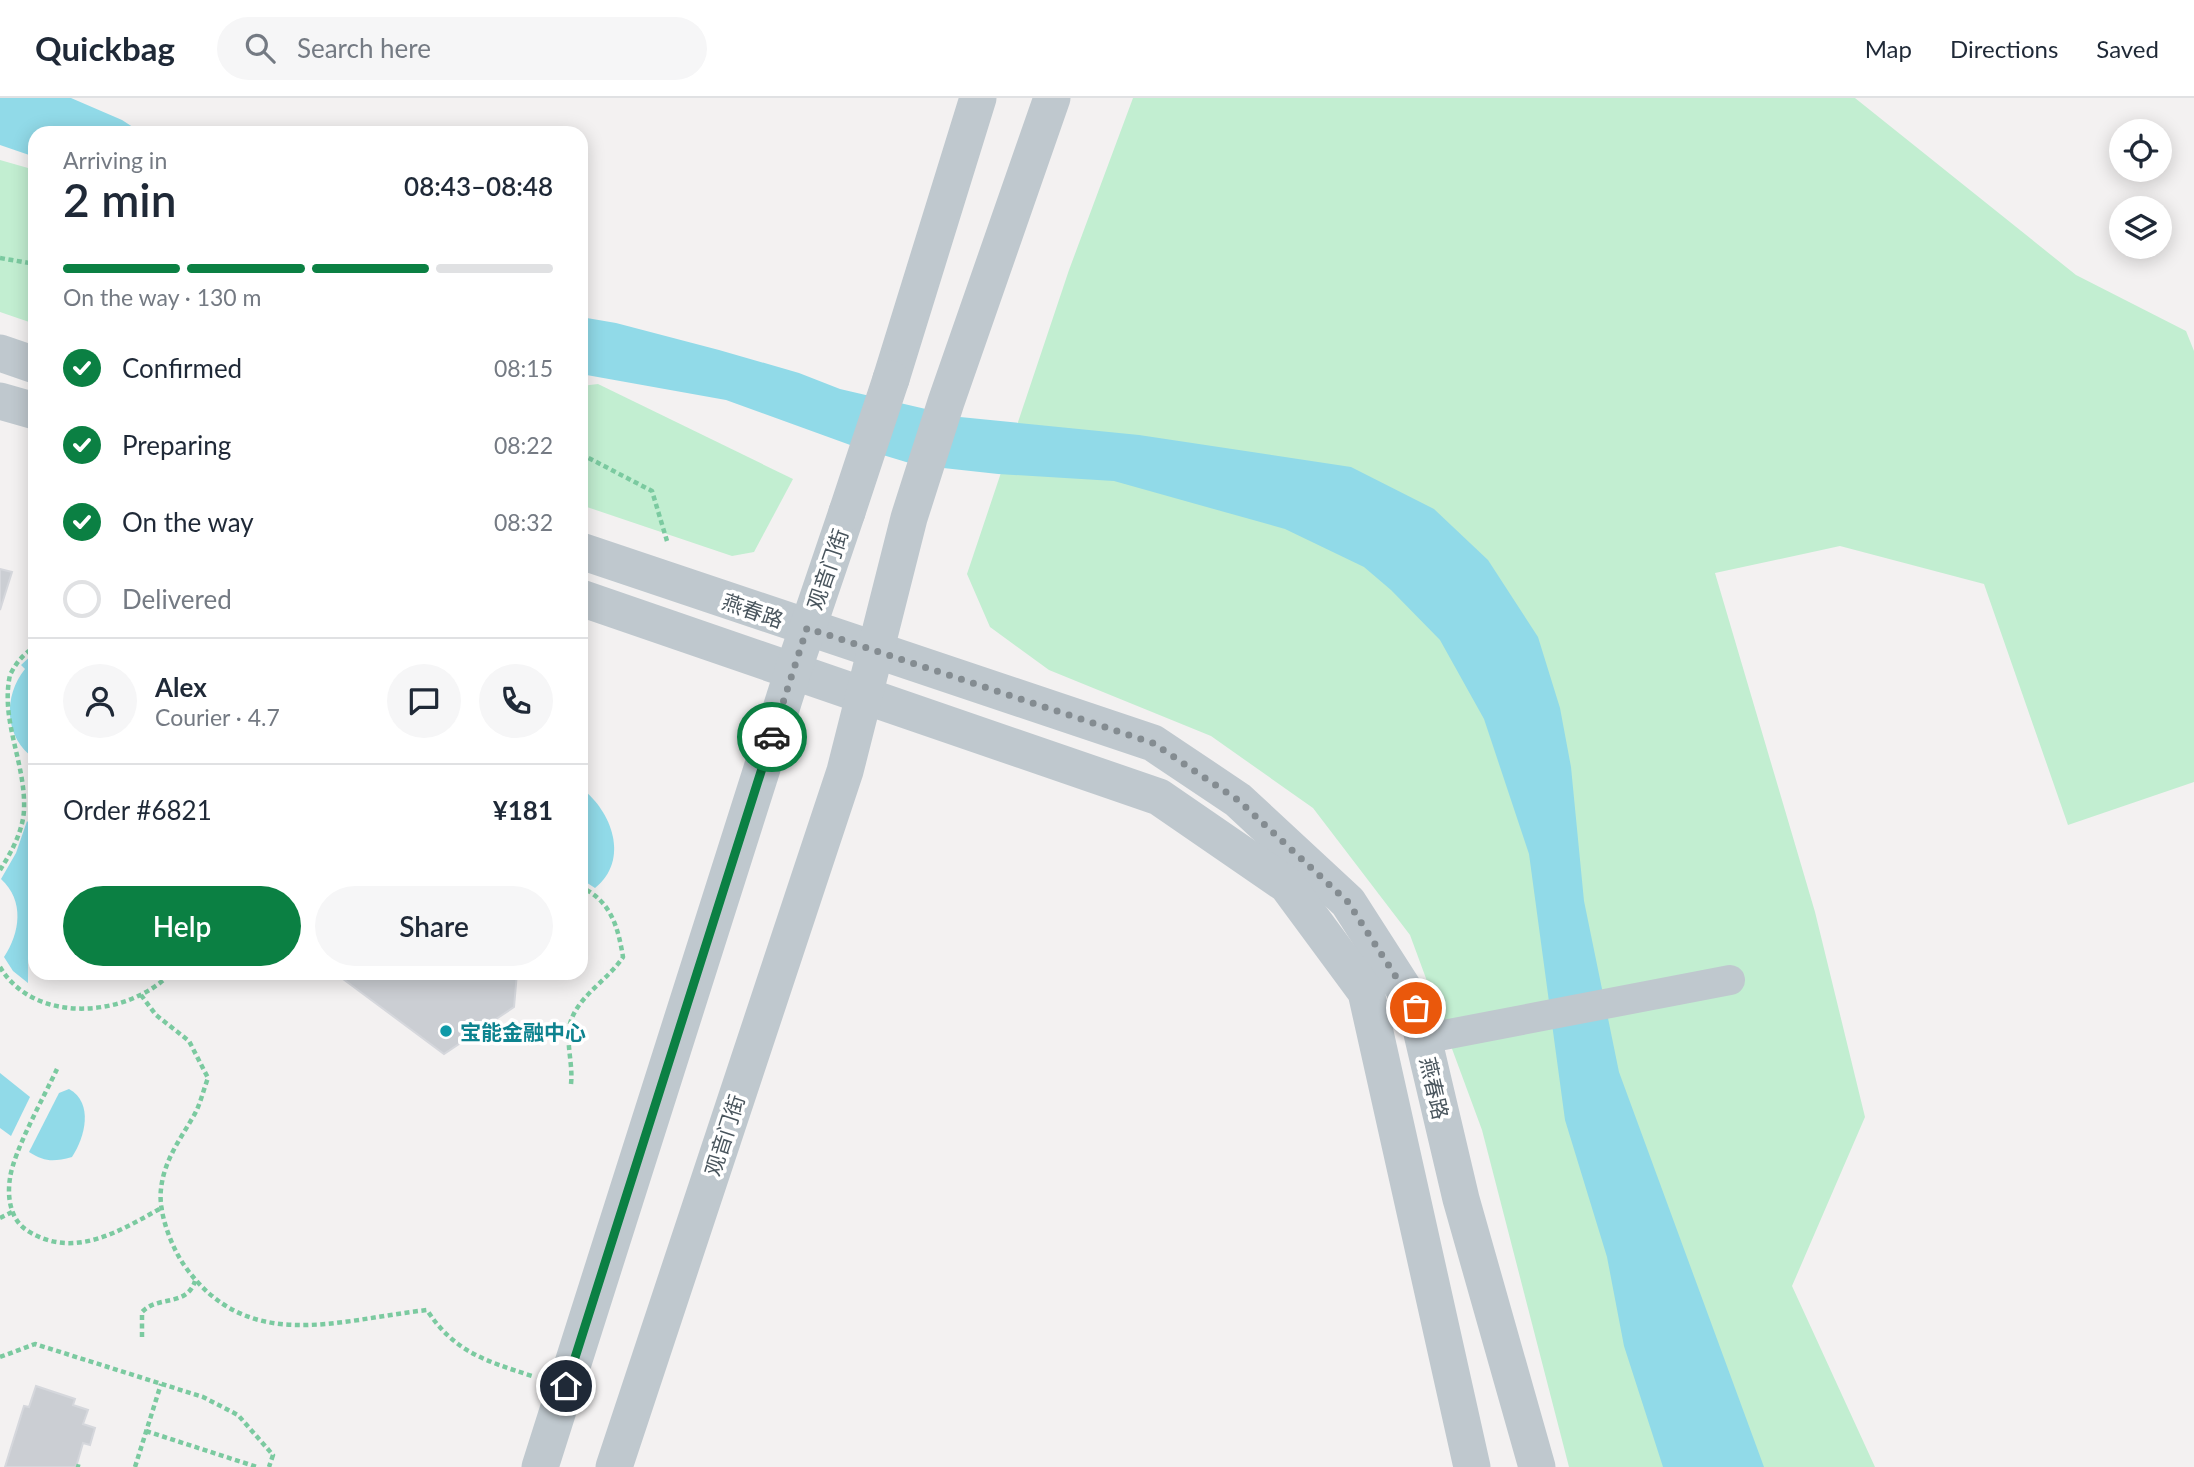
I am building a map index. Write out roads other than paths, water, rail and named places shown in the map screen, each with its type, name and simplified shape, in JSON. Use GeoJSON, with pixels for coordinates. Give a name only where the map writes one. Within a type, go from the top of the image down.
{"type":"FeatureCollection","features":[{"type":"Feature","properties":{"kind":"street","name":"观音门街"},"geometry":{"type":"LineString","coordinates":[[540,1467],[793,671],[891,379],[978,98]]}},
{"type":"Feature","properties":{"kind":"street","name":"观音门街"},"geometry":{"type":"LineString","coordinates":[[614,1467],[845,771],[909,518],[946,402],[1052,98]]}},
{"type":"Feature","properties":{"kind":"street"},"geometry":{"type":"LineString","coordinates":[[0,353],[28,363]]}},
{"type":"Feature","properties":{"kind":"street"},"geometry":{"type":"LineString","coordinates":[[0,401],[28,409]]}},
{"type":"Feature","properties":{"kind":"street","name":"燕春路"},"geometry":{"type":"LineString","coordinates":[[588,553],[1153,743],[1238,800],[1348,902],[1416,1008],[1461,1199],[1537,1467]]}},
{"type":"Feature","properties":{"kind":"street"},"geometry":{"type":"LineString","coordinates":[[588,600],[1159,797],[1287,885],[1366,992],[1472,1467]]}},
{"type":"Feature","properties":{"kind":"street"},"geometry":{"type":"LineString","coordinates":[[1423,1039],[1730,980]]}},
{"type":"Feature","properties":{"kind":"water"},"geometry":{"type":"Polygon","coordinates":[[[0,98],[71,98],[131,126],[28,126],[28,155],[0,145],[0,98]]]}},
{"type":"Feature","properties":{"kind":"water"},"geometry":{"type":"Polygon","coordinates":[[[588,318],[719,350],[799,373],[840,389],[960,417],[1139,435],[1351,467],[1434,509],[1488,560],[1538,637],[1560,708],[1571,767],[1584,901],[1619,1072],[1764,1467],[1663,1467],[1624,1346],[1607,1257],[1565,1120],[1529,854],[1484,719],[1440,640],[1391,590],[1364,567],[1285,529],[1114,481],[998,474],[916,465],[853,446],[726,400],[588,375],[588,318]]]}},
{"type":"Feature","properties":{"kind":"water"},"geometry":{"type":"Polygon","coordinates":[[[28,658],[28,753],[17,740],[10,716],[13,692],[25,669],[21,665],[28,658]]]}},
{"type":"Feature","properties":{"kind":"water"},"geometry":{"type":"Polygon","coordinates":[[[588,794],[601,809],[613,836],[612,864],[606,877],[595,888],[588,884],[588,794]]]}},
{"type":"Feature","properties":{"kind":"water"},"geometry":{"type":"Polygon","coordinates":[[[27,821],[28,983],[13,971],[4,957],[14,938],[18,917],[14,897],[1,879],[16,853],[27,821]]]}},
{"type":"Feature","properties":{"kind":"water"},"geometry":{"type":"Polygon","coordinates":[[[0,1073],[30,1097],[11,1136],[0,1128],[0,1073]]]}},
{"type":"Feature","properties":{"kind":"water"},"geometry":{"type":"Polygon","coordinates":[[[69,1089],[82,1103],[85,1121],[81,1140],[72,1157],[49,1160],[29,1152],[59,1093],[69,1089]]]}},
{"type":"Feature","properties":{"kind":"place","name":"宝能金融中心"},"geometry":{"type":"Point","coordinates":[446,1031]}}]}
